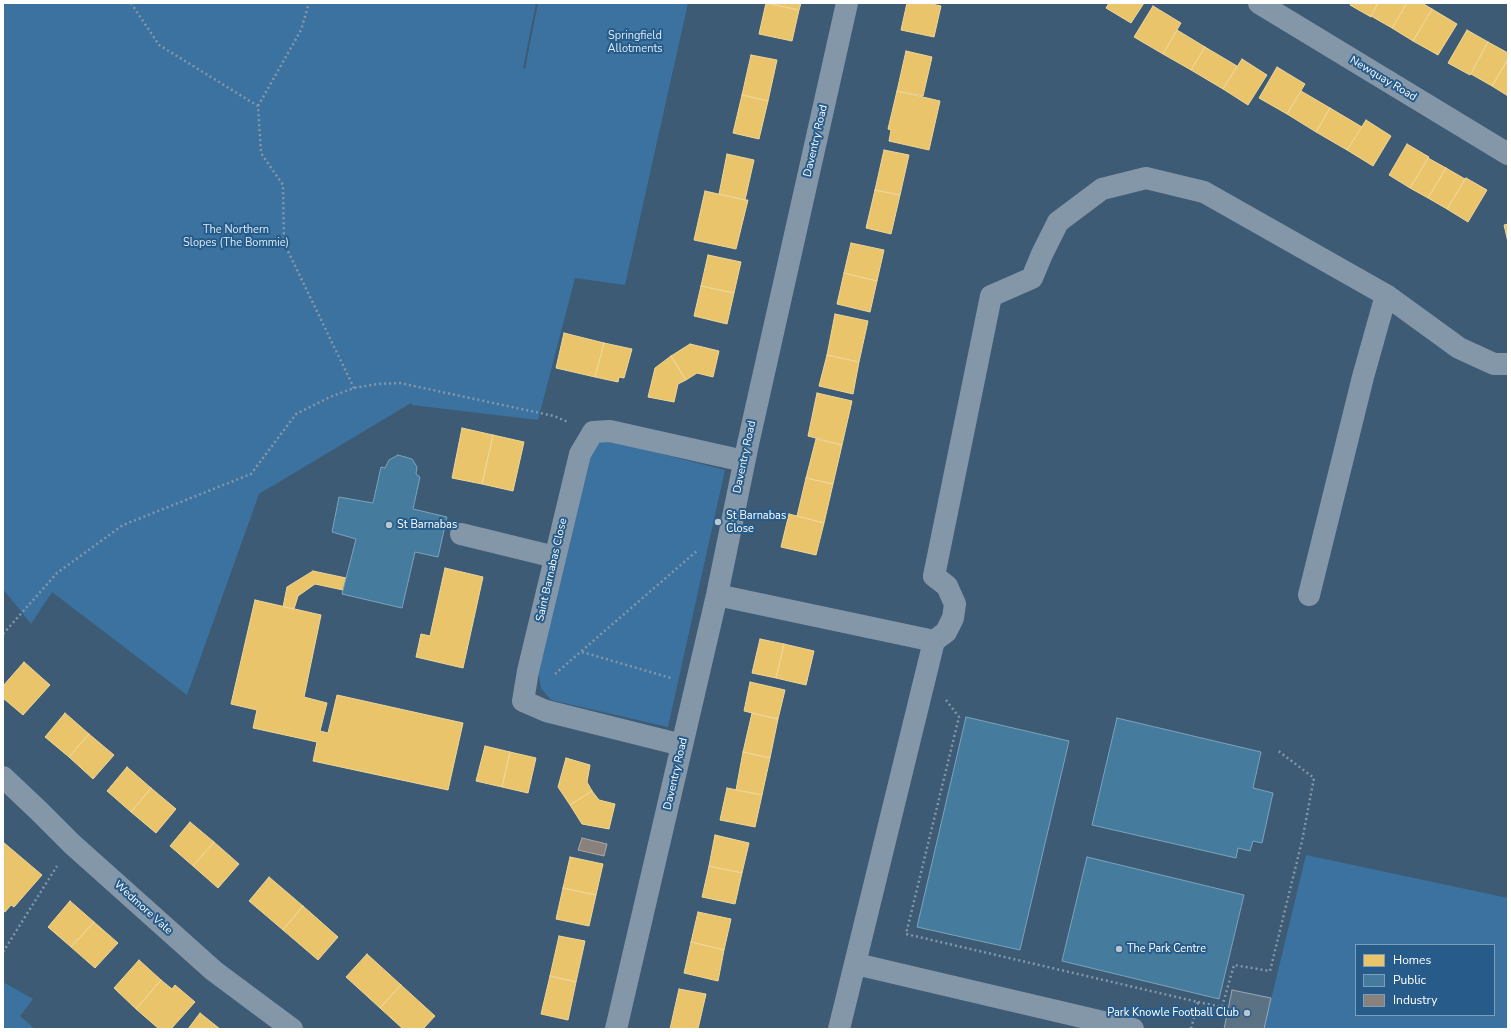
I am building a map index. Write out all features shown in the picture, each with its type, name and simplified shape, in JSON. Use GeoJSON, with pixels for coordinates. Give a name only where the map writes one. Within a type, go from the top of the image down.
{"type":"FeatureCollection","features":[{"type":"Feature","properties":{"kind":"street","name":"Daventry Road"},"geometry":{"type":"LineString","coordinates":[[616,1029],[717,595],[744,462],[848,3]]}},
{"type":"Feature","properties":{"kind":"street","name":"Newquay Road"},"geometry":{"type":"LineString","coordinates":[[1259,3],[1508,154]]}},
{"type":"Feature","properties":{"kind":"street"},"geometry":{"type":"LineString","coordinates":[[839,1029],[934,641],[946,632],[953,618],[954,604],[947,586],[934,576],[990,296],[1032,278],[1058,222],[1102,190],[1146,178],[1204,192],[1386,295],[1459,348],[1494,364],[1508,364]]}},
{"type":"Feature","properties":{"kind":"street"},"geometry":{"type":"LineString","coordinates":[[1309,594],[1363,377],[1386,295]]}},
{"type":"Feature","properties":{"kind":"street"},"geometry":{"type":"LineString","coordinates":[[593,432],[610,431],[744,462]]}},
{"type":"Feature","properties":{"kind":"street","name":"Saint Barnabas Close"},"geometry":{"type":"LineString","coordinates":[[523,701],[528,671],[580,454],[593,432]]}},
{"type":"Feature","properties":{"kind":"street"},"geometry":{"type":"LineString","coordinates":[[461,534],[555,557]]}},
{"type":"Feature","properties":{"kind":"street"},"geometry":{"type":"LineString","coordinates":[[717,595],[934,641]]}},
{"type":"Feature","properties":{"kind":"street"},"geometry":{"type":"LineString","coordinates":[[523,701],[546,711],[682,745]]}},
{"type":"Feature","properties":{"kind":"street","name":"Wedmore Vale"},"geometry":{"type":"LineString","coordinates":[[3,777],[39,810],[72,844],[214,970],[292,1029]]}},
{"type":"Feature","properties":{"kind":"street"},"geometry":{"type":"LineString","coordinates":[[856,964],[1133,1029]]}},
{"type":"Feature","properties":{"kind":"path"},"geometry":{"type":"LineString","coordinates":[[131,3],[159,45],[258,106]]}},
{"type":"Feature","properties":{"kind":"path"},"geometry":{"type":"LineString","coordinates":[[309,3],[301,30],[258,106],[261,153],[283,185],[284,244],[354,388]]}},
{"type":"Feature","properties":{"kind":"path"},"geometry":{"type":"LineString","coordinates":[[3,634],[57,573],[122,525],[251,474],[296,414],[330,397],[354,388],[377,384],[400,383],[554,416],[593,432]]}},
{"type":"Feature","properties":{"kind":"path"},"geometry":{"type":"LineString","coordinates":[[523,701],[582,652],[706,543],[726,547]]}},
{"type":"Feature","properties":{"kind":"path"},"geometry":{"type":"LineString","coordinates":[[582,652],[696,685]]}},
{"type":"Feature","properties":{"kind":"path"},"geometry":{"type":"LineString","coordinates":[[945,698],[959,717],[906,934],[1222,1007],[1234,964],[1270,971],[1302,841],[1314,778],[1277,750]]}},
{"type":"Feature","properties":{"kind":"path"},"geometry":{"type":"LineString","coordinates":[[3,952],[72,844]]}},
{"type":"Feature","properties":{"kind":"path"},"geometry":{"type":"LineString","coordinates":[[1191,1029],[1198,1002]]}},
{"type":"Feature","properties":{"kind":"green space","name":"The Northern Slopes (The Bommie)"},"geometry":{"type":"Polygon","coordinates":[[[3,3],[536,3],[523,68],[525,69],[538,3],[688,3],[625,285],[575,278],[538,420],[412,405],[411,403],[259,494],[187,695],[52,592],[31,624],[3,589],[3,3]]]}},
{"type":"Feature","properties":{"kind":"green space"},"geometry":{"type":"Polygon","coordinates":[[[594,437],[725,470],[668,727],[551,700],[541,688],[538,671],[594,437]]]}},
{"type":"Feature","properties":{"kind":"green space"},"geometry":{"type":"Polygon","coordinates":[[[1306,855],[1508,898],[1508,1029],[1264,1029],[1306,855]]]}},
{"type":"Feature","properties":{"kind":"green space"},"geometry":{"type":"Polygon","coordinates":[[[3,982],[33,999],[20,1016],[35,1029],[3,1029],[3,982]]]}},
{"type":"Feature","properties":{"kind":"building: Homes"},"geometry":{"type":"Polygon","coordinates":[[[766,3],[799,10],[792,41],[759,34],[766,3]]]}},
{"type":"Feature","properties":{"kind":"building: Homes"},"geometry":{"type":"Polygon","coordinates":[[[766,3],[801,3],[799,10],[766,3]]]}},
{"type":"Feature","properties":{"kind":"building: Homes"},"geometry":{"type":"Polygon","coordinates":[[[907,3],[927,3],[941,6],[934,37],[901,30],[907,3]]]}},
{"type":"Feature","properties":{"kind":"building: Homes"},"geometry":{"type":"Polygon","coordinates":[[[1109,3],[1144,3],[1131,23],[1106,8],[1109,3]]]}},
{"type":"Feature","properties":{"kind":"building: Homes"},"geometry":{"type":"Polygon","coordinates":[[[1351,3],[1378,3],[1371,17],[1350,5],[1351,3]]]}},
{"type":"Feature","properties":{"kind":"building: Homes"},"geometry":{"type":"Polygon","coordinates":[[[1378,3],[1407,3],[1392,28],[1371,16],[1378,3]]]}},
{"type":"Feature","properties":{"kind":"building: Homes"},"geometry":{"type":"Polygon","coordinates":[[[1407,3],[1422,3],[1432,9],[1413,41],[1392,28],[1407,3]]]}},
{"type":"Feature","properties":{"kind":"building: Homes"},"geometry":{"type":"Polygon","coordinates":[[[1153,6],[1181,23],[1163,54],[1134,37],[1153,6]]]}},
{"type":"Feature","properties":{"kind":"building: Homes"},"geometry":{"type":"Polygon","coordinates":[[[1432,9],[1457,24],[1438,55],[1413,41],[1432,9]]]}},
{"type":"Feature","properties":{"kind":"building: Homes"},"geometry":{"type":"Polygon","coordinates":[[[1177,30],[1205,47],[1191,70],[1163,54],[1177,30]]]}},
{"type":"Feature","properties":{"kind":"building: Homes"},"geometry":{"type":"Polygon","coordinates":[[[1467,30],[1488,42],[1470,75],[1448,63],[1467,30]]]}},
{"type":"Feature","properties":{"kind":"building: Homes"},"geometry":{"type":"Polygon","coordinates":[[[1488,42],[1508,53],[1508,59],[1492,86],[1471,74],[1488,42]]]}},
{"type":"Feature","properties":{"kind":"building: Homes"},"geometry":{"type":"Polygon","coordinates":[[[1205,47],[1237,66],[1223,89],[1191,70],[1205,47]]]}},
{"type":"Feature","properties":{"kind":"building: Homes"},"geometry":{"type":"Polygon","coordinates":[[[906,51],[932,57],[923,96],[897,91],[906,51]]]}},
{"type":"Feature","properties":{"kind":"building: Homes"},"geometry":{"type":"Polygon","coordinates":[[[751,55],[777,60],[768,101],[742,95],[751,55]]]}},
{"type":"Feature","properties":{"kind":"building: Homes"},"geometry":{"type":"Polygon","coordinates":[[[1242,59],[1267,75],[1248,105],[1223,89],[1242,59]]]}},
{"type":"Feature","properties":{"kind":"building: Homes"},"geometry":{"type":"Polygon","coordinates":[[[1508,59],[1508,96],[1492,86],[1508,59]]]}},
{"type":"Feature","properties":{"kind":"building: Homes"},"geometry":{"type":"Polygon","coordinates":[[[1277,67],[1305,84],[1287,114],[1259,98],[1277,67]]]}},
{"type":"Feature","properties":{"kind":"building: Homes"},"geometry":{"type":"Polygon","coordinates":[[[897,91],[940,101],[929,150],[889,141],[891,130],[888,129],[897,91]]]}},
{"type":"Feature","properties":{"kind":"building: Homes"},"geometry":{"type":"Polygon","coordinates":[[[1301,91],[1330,108],[1316,132],[1287,114],[1301,91]]]}},
{"type":"Feature","properties":{"kind":"building: Homes"},"geometry":{"type":"Polygon","coordinates":[[[742,95],[768,101],[759,139],[733,133],[742,95]]]}},
{"type":"Feature","properties":{"kind":"building: Homes"},"geometry":{"type":"Polygon","coordinates":[[[1330,108],[1362,127],[1347,150],[1316,132],[1330,108]]]}},
{"type":"Feature","properties":{"kind":"building: Homes"},"geometry":{"type":"Polygon","coordinates":[[[1366,120],[1391,136],[1373,166],[1347,150],[1366,120]]]}},
{"type":"Feature","properties":{"kind":"building: Homes"},"geometry":{"type":"Polygon","coordinates":[[[1407,144],[1429,157],[1410,188],[1389,175],[1407,144]]]}},
{"type":"Feature","properties":{"kind":"building: Homes"},"geometry":{"type":"Polygon","coordinates":[[[884,150],[909,155],[900,195],[875,190],[884,150]]]}},
{"type":"Feature","properties":{"kind":"building: Homes"},"geometry":{"type":"Polygon","coordinates":[[[727,154],[754,160],[745,200],[719,194],[727,154]]]}},
{"type":"Feature","properties":{"kind":"building: Homes"},"geometry":{"type":"Polygon","coordinates":[[[1428,158],[1446,168],[1428,198],[1410,188],[1428,158]]]}},
{"type":"Feature","properties":{"kind":"building: Homes"},"geometry":{"type":"Polygon","coordinates":[[[1446,168],[1465,179],[1447,209],[1428,198],[1446,168]]]}},
{"type":"Feature","properties":{"kind":"building: Homes"},"geometry":{"type":"Polygon","coordinates":[[[1466,178],[1487,190],[1468,222],[1447,209],[1466,178]]]}},
{"type":"Feature","properties":{"kind":"building: Homes"},"geometry":{"type":"Polygon","coordinates":[[[875,190],[900,195],[891,234],[866,228],[875,190]]]}},
{"type":"Feature","properties":{"kind":"building: Homes"},"geometry":{"type":"Polygon","coordinates":[[[705,191],[748,200],[736,249],[694,240],[705,191]]]}},
{"type":"Feature","properties":{"kind":"building: Homes"},"geometry":{"type":"Polygon","coordinates":[[[1508,224],[1508,242],[1504,225],[1508,224]]]}},
{"type":"Feature","properties":{"kind":"building: Homes"},"geometry":{"type":"Polygon","coordinates":[[[851,243],[884,250],[877,281],[844,273],[851,243]]]}},
{"type":"Feature","properties":{"kind":"building: Homes"},"geometry":{"type":"Polygon","coordinates":[[[708,255],[741,262],[734,293],[701,286],[708,255]]]}},
{"type":"Feature","properties":{"kind":"building: Homes"},"geometry":{"type":"Polygon","coordinates":[[[844,273],[877,281],[870,312],[837,304],[844,273]]]}},
{"type":"Feature","properties":{"kind":"building: Homes"},"geometry":{"type":"Polygon","coordinates":[[[701,286],[734,293],[727,324],[694,316],[701,286]]]}},
{"type":"Feature","properties":{"kind":"building: Homes"},"geometry":{"type":"Polygon","coordinates":[[[835,314],[868,321],[859,362],[827,355],[835,314]]]}},
{"type":"Feature","properties":{"kind":"building: Homes"},"geometry":{"type":"Polygon","coordinates":[[[564,333],[604,343],[595,377],[556,368],[564,333]]]}},
{"type":"Feature","properties":{"kind":"building: Homes"},"geometry":{"type":"Polygon","coordinates":[[[604,343],[632,349],[624,378],[619,377],[618,382],[595,377],[604,343]]]}},
{"type":"Feature","properties":{"kind":"building: Homes"},"geometry":{"type":"Polygon","coordinates":[[[690,344],[719,351],[713,377],[697,373],[686,380],[671,356],[690,344]]]}},
{"type":"Feature","properties":{"kind":"building: Homes"},"geometry":{"type":"Polygon","coordinates":[[[827,355],[859,362],[853,394],[819,386],[827,355]]]}},
{"type":"Feature","properties":{"kind":"building: Homes"},"geometry":{"type":"Polygon","coordinates":[[[671,356],[686,380],[678,384],[674,402],[648,397],[655,368],[671,356]]]}},
{"type":"Feature","properties":{"kind":"building: Homes"},"geometry":{"type":"Polygon","coordinates":[[[817,393],[852,401],[842,445],[808,436],[817,393]]]}},
{"type":"Feature","properties":{"kind":"building: Homes"},"geometry":{"type":"Polygon","coordinates":[[[462,428],[493,435],[482,484],[452,478],[462,428]]]}},
{"type":"Feature","properties":{"kind":"building: Homes"},"geometry":{"type":"Polygon","coordinates":[[[493,435],[524,442],[513,491],[482,484],[493,435]]]}},
{"type":"Feature","properties":{"kind":"building: Homes"},"geometry":{"type":"Polygon","coordinates":[[[816,439],[842,445],[833,484],[806,478],[816,439]]]}},
{"type":"Feature","properties":{"kind":"building: Homes"},"geometry":{"type":"Polygon","coordinates":[[[806,478],[833,484],[824,523],[797,516],[806,478]]]}},
{"type":"Feature","properties":{"kind":"building: Homes"},"geometry":{"type":"Polygon","coordinates":[[[789,514],[824,523],[816,555],[781,547],[789,514]]]}},
{"type":"Feature","properties":{"kind":"building: Homes"},"geometry":{"type":"Polygon","coordinates":[[[445,568],[483,577],[463,668],[416,657],[421,634],[430,636],[445,568]]]}},
{"type":"Feature","properties":{"kind":"building: Homes"},"geometry":{"type":"Polygon","coordinates":[[[313,571],[346,578],[343,590],[315,584],[298,596],[294,609],[283,607],[287,587],[313,571]]]}},
{"type":"Feature","properties":{"kind":"building: Homes"},"geometry":{"type":"Polygon","coordinates":[[[255,600],[321,615],[304,697],[327,703],[320,731],[328,733],[337,695],[463,723],[448,790],[313,761],[317,742],[253,728],[257,710],[231,704],[255,600]]]}},
{"type":"Feature","properties":{"kind":"building: Homes"},"geometry":{"type":"Polygon","coordinates":[[[760,639],[784,644],[776,678],[752,673],[760,639]]]}},
{"type":"Feature","properties":{"kind":"building: Homes"},"geometry":{"type":"Polygon","coordinates":[[[784,644],[814,651],[806,685],[776,678],[784,644]]]}},
{"type":"Feature","properties":{"kind":"building: Homes"},"geometry":{"type":"Polygon","coordinates":[[[24,662],[50,685],[23,715],[3,698],[3,686],[24,662]]]}},
{"type":"Feature","properties":{"kind":"building: Homes"},"geometry":{"type":"Polygon","coordinates":[[[750,682],[785,690],[778,719],[744,711],[750,682]]]}},
{"type":"Feature","properties":{"kind":"building: Homes"},"geometry":{"type":"Polygon","coordinates":[[[65,713],[89,734],[69,757],[45,737],[65,713]]]}},
{"type":"Feature","properties":{"kind":"building: Homes"},"geometry":{"type":"Polygon","coordinates":[[[752,713],[778,719],[770,758],[743,752],[752,713]]]}},
{"type":"Feature","properties":{"kind":"building: Homes"},"geometry":{"type":"Polygon","coordinates":[[[89,734],[114,755],[93,779],[69,757],[89,734]]]}},
{"type":"Feature","properties":{"kind":"building: Homes"},"geometry":{"type":"Polygon","coordinates":[[[485,746],[510,752],[502,787],[476,781],[485,746]]]}},
{"type":"Feature","properties":{"kind":"building: Homes"},"geometry":{"type":"Polygon","coordinates":[[[510,752],[536,758],[528,793],[502,787],[510,752]]]}},
{"type":"Feature","properties":{"kind":"building: Homes"},"geometry":{"type":"Polygon","coordinates":[[[743,752],[770,758],[762,795],[736,790],[743,752]]]}},
{"type":"Feature","properties":{"kind":"building: Homes"},"geometry":{"type":"Polygon","coordinates":[[[566,758],[590,765],[587,782],[592,791],[570,805],[558,787],[566,758]]]}},
{"type":"Feature","properties":{"kind":"building: Homes"},"geometry":{"type":"Polygon","coordinates":[[[127,767],[151,788],[131,812],[107,791],[127,767]]]}},
{"type":"Feature","properties":{"kind":"building: Homes"},"geometry":{"type":"Polygon","coordinates":[[[151,788],[176,809],[156,833],[131,812],[151,788]]]}},
{"type":"Feature","properties":{"kind":"building: Homes"},"geometry":{"type":"Polygon","coordinates":[[[727,788],[762,795],[755,827],[720,820],[727,788]]]}},
{"type":"Feature","properties":{"kind":"building: Homes"},"geometry":{"type":"Polygon","coordinates":[[[592,791],[599,800],[615,804],[609,829],[582,824],[570,805],[592,791]]]}},
{"type":"Feature","properties":{"kind":"building: Homes"},"geometry":{"type":"Polygon","coordinates":[[[190,822],[214,842],[193,866],[170,846],[190,822]]]}},
{"type":"Feature","properties":{"kind":"building: Homes"},"geometry":{"type":"Polygon","coordinates":[[[715,835],[749,843],[742,873],[709,866],[715,835]]]}},
{"type":"Feature","properties":{"kind":"building: Homes"},"geometry":{"type":"Polygon","coordinates":[[[3,842],[42,875],[14,907],[11,905],[5,912],[3,911],[3,842]]]}},
{"type":"Feature","properties":{"kind":"building: Homes"},"geometry":{"type":"Polygon","coordinates":[[[214,842],[239,864],[218,888],[193,866],[214,842]]]}},
{"type":"Feature","properties":{"kind":"building: Homes"},"geometry":{"type":"Polygon","coordinates":[[[570,857],[603,864],[596,895],[563,888],[570,857]]]}},
{"type":"Feature","properties":{"kind":"building: Homes"},"geometry":{"type":"Polygon","coordinates":[[[709,866],[742,873],[735,904],[702,897],[709,866]]]}},
{"type":"Feature","properties":{"kind":"building: Homes"},"geometry":{"type":"Polygon","coordinates":[[[269,877],[303,906],[283,930],[249,901],[269,877]]]}},
{"type":"Feature","properties":{"kind":"building: Homes"},"geometry":{"type":"Polygon","coordinates":[[[563,888],[596,895],[589,926],[556,919],[563,888]]]}},
{"type":"Feature","properties":{"kind":"building: Homes"},"geometry":{"type":"Polygon","coordinates":[[[70,901],[94,922],[71,947],[48,927],[70,901]]]}},
{"type":"Feature","properties":{"kind":"building: Homes"},"geometry":{"type":"Polygon","coordinates":[[[303,906],[338,937],[318,960],[283,930],[303,906]]]}},
{"type":"Feature","properties":{"kind":"building: Homes"},"geometry":{"type":"Polygon","coordinates":[[[698,912],[731,919],[724,950],[691,942],[698,912]]]}},
{"type":"Feature","properties":{"kind":"building: Homes"},"geometry":{"type":"Polygon","coordinates":[[[94,922],[118,943],[95,968],[71,947],[94,922]]]}},
{"type":"Feature","properties":{"kind":"building: Homes"},"geometry":{"type":"Polygon","coordinates":[[[559,936],[585,941],[576,982],[550,976],[559,936]]]}},
{"type":"Feature","properties":{"kind":"building: Homes"},"geometry":{"type":"Polygon","coordinates":[[[691,942],[724,950],[718,981],[684,973],[691,942]]]}},
{"type":"Feature","properties":{"kind":"building: Homes"},"geometry":{"type":"Polygon","coordinates":[[[367,954],[401,985],[380,1008],[346,977],[367,954]]]}},
{"type":"Feature","properties":{"kind":"building: Homes"},"geometry":{"type":"Polygon","coordinates":[[[139,960],[161,980],[136,1009],[114,988],[139,960]]]}},
{"type":"Feature","properties":{"kind":"building: Homes"},"geometry":{"type":"Polygon","coordinates":[[[550,976],[576,982],[568,1020],[541,1014],[550,976]]]}},
{"type":"Feature","properties":{"kind":"building: Homes"},"geometry":{"type":"Polygon","coordinates":[[[161,980],[172,989],[175,985],[195,1002],[171,1029],[159,1029],[136,1009],[161,980]]]}},
{"type":"Feature","properties":{"kind":"building: Homes"},"geometry":{"type":"Polygon","coordinates":[[[401,985],[435,1016],[423,1029],[403,1029],[380,1008],[401,985]]]}},
{"type":"Feature","properties":{"kind":"building: Homes"},"geometry":{"type":"Polygon","coordinates":[[[679,989],[706,994],[698,1029],[670,1029],[679,989]]]}},
{"type":"Feature","properties":{"kind":"building: Homes"},"geometry":{"type":"Polygon","coordinates":[[[200,1013],[220,1029],[188,1029],[200,1013]]]}},
{"type":"Feature","properties":{"kind":"building: Public","name":"St Barnabas"},"geometry":{"type":"Polygon","coordinates":[[[398,455],[412,459],[417,467],[416,474],[420,477],[413,509],[447,517],[438,557],[415,552],[402,608],[342,594],[356,539],[332,532],[339,497],[373,503],[381,467],[385,468],[389,460],[398,455]]]}},
{"type":"Feature","properties":{"kind":"building: Public"},"geometry":{"type":"Polygon","coordinates":[[[966,717],[1069,741],[1020,950],[917,927],[966,717]]]}},
{"type":"Feature","properties":{"kind":"building: Public"},"geometry":{"type":"Polygon","coordinates":[[[1117,718],[1261,752],[1253,788],[1273,793],[1262,843],[1253,841],[1250,851],[1238,848],[1236,858],[1092,825],[1117,718]]]}},
{"type":"Feature","properties":{"kind":"building: Public"},"geometry":{"type":"Polygon","coordinates":[[[1087,857],[1244,895],[1219,999],[1062,961],[1087,857]]]}},
{"type":"Feature","properties":{"kind":"building: Industry"},"geometry":{"type":"Polygon","coordinates":[[[582,838],[607,844],[604,856],[578,850],[582,838]]]}},
{"type":"Feature","properties":{"kind":"building: Other","name":"Park Knowle Football Club"},"geometry":{"type":"Polygon","coordinates":[[[1232,990],[1271,998],[1264,1029],[1224,1029],[1232,990]]]}},
{"type":"Feature","properties":{"kind":"place","name":"St Barnabas Close"},"geometry":{"type":"Point","coordinates":[718,522]}},
{"type":"Feature","properties":{"kind":"place","name":"St Barnabas"},"geometry":{"type":"Point","coordinates":[389,525]}},
{"type":"Feature","properties":{"kind":"place","name":"The Park Centre"},"geometry":{"type":"Point","coordinates":[1119,949]}},
{"type":"Feature","properties":{"kind":"place","name":"Park Knowle Football Club"},"geometry":{"type":"Point","coordinates":[1247,1013]}},
{"type":"Feature","properties":{"kind":"park label","name":"Springfield Allotments"},"geometry":{"type":"Point","coordinates":[635,42]}}]}
